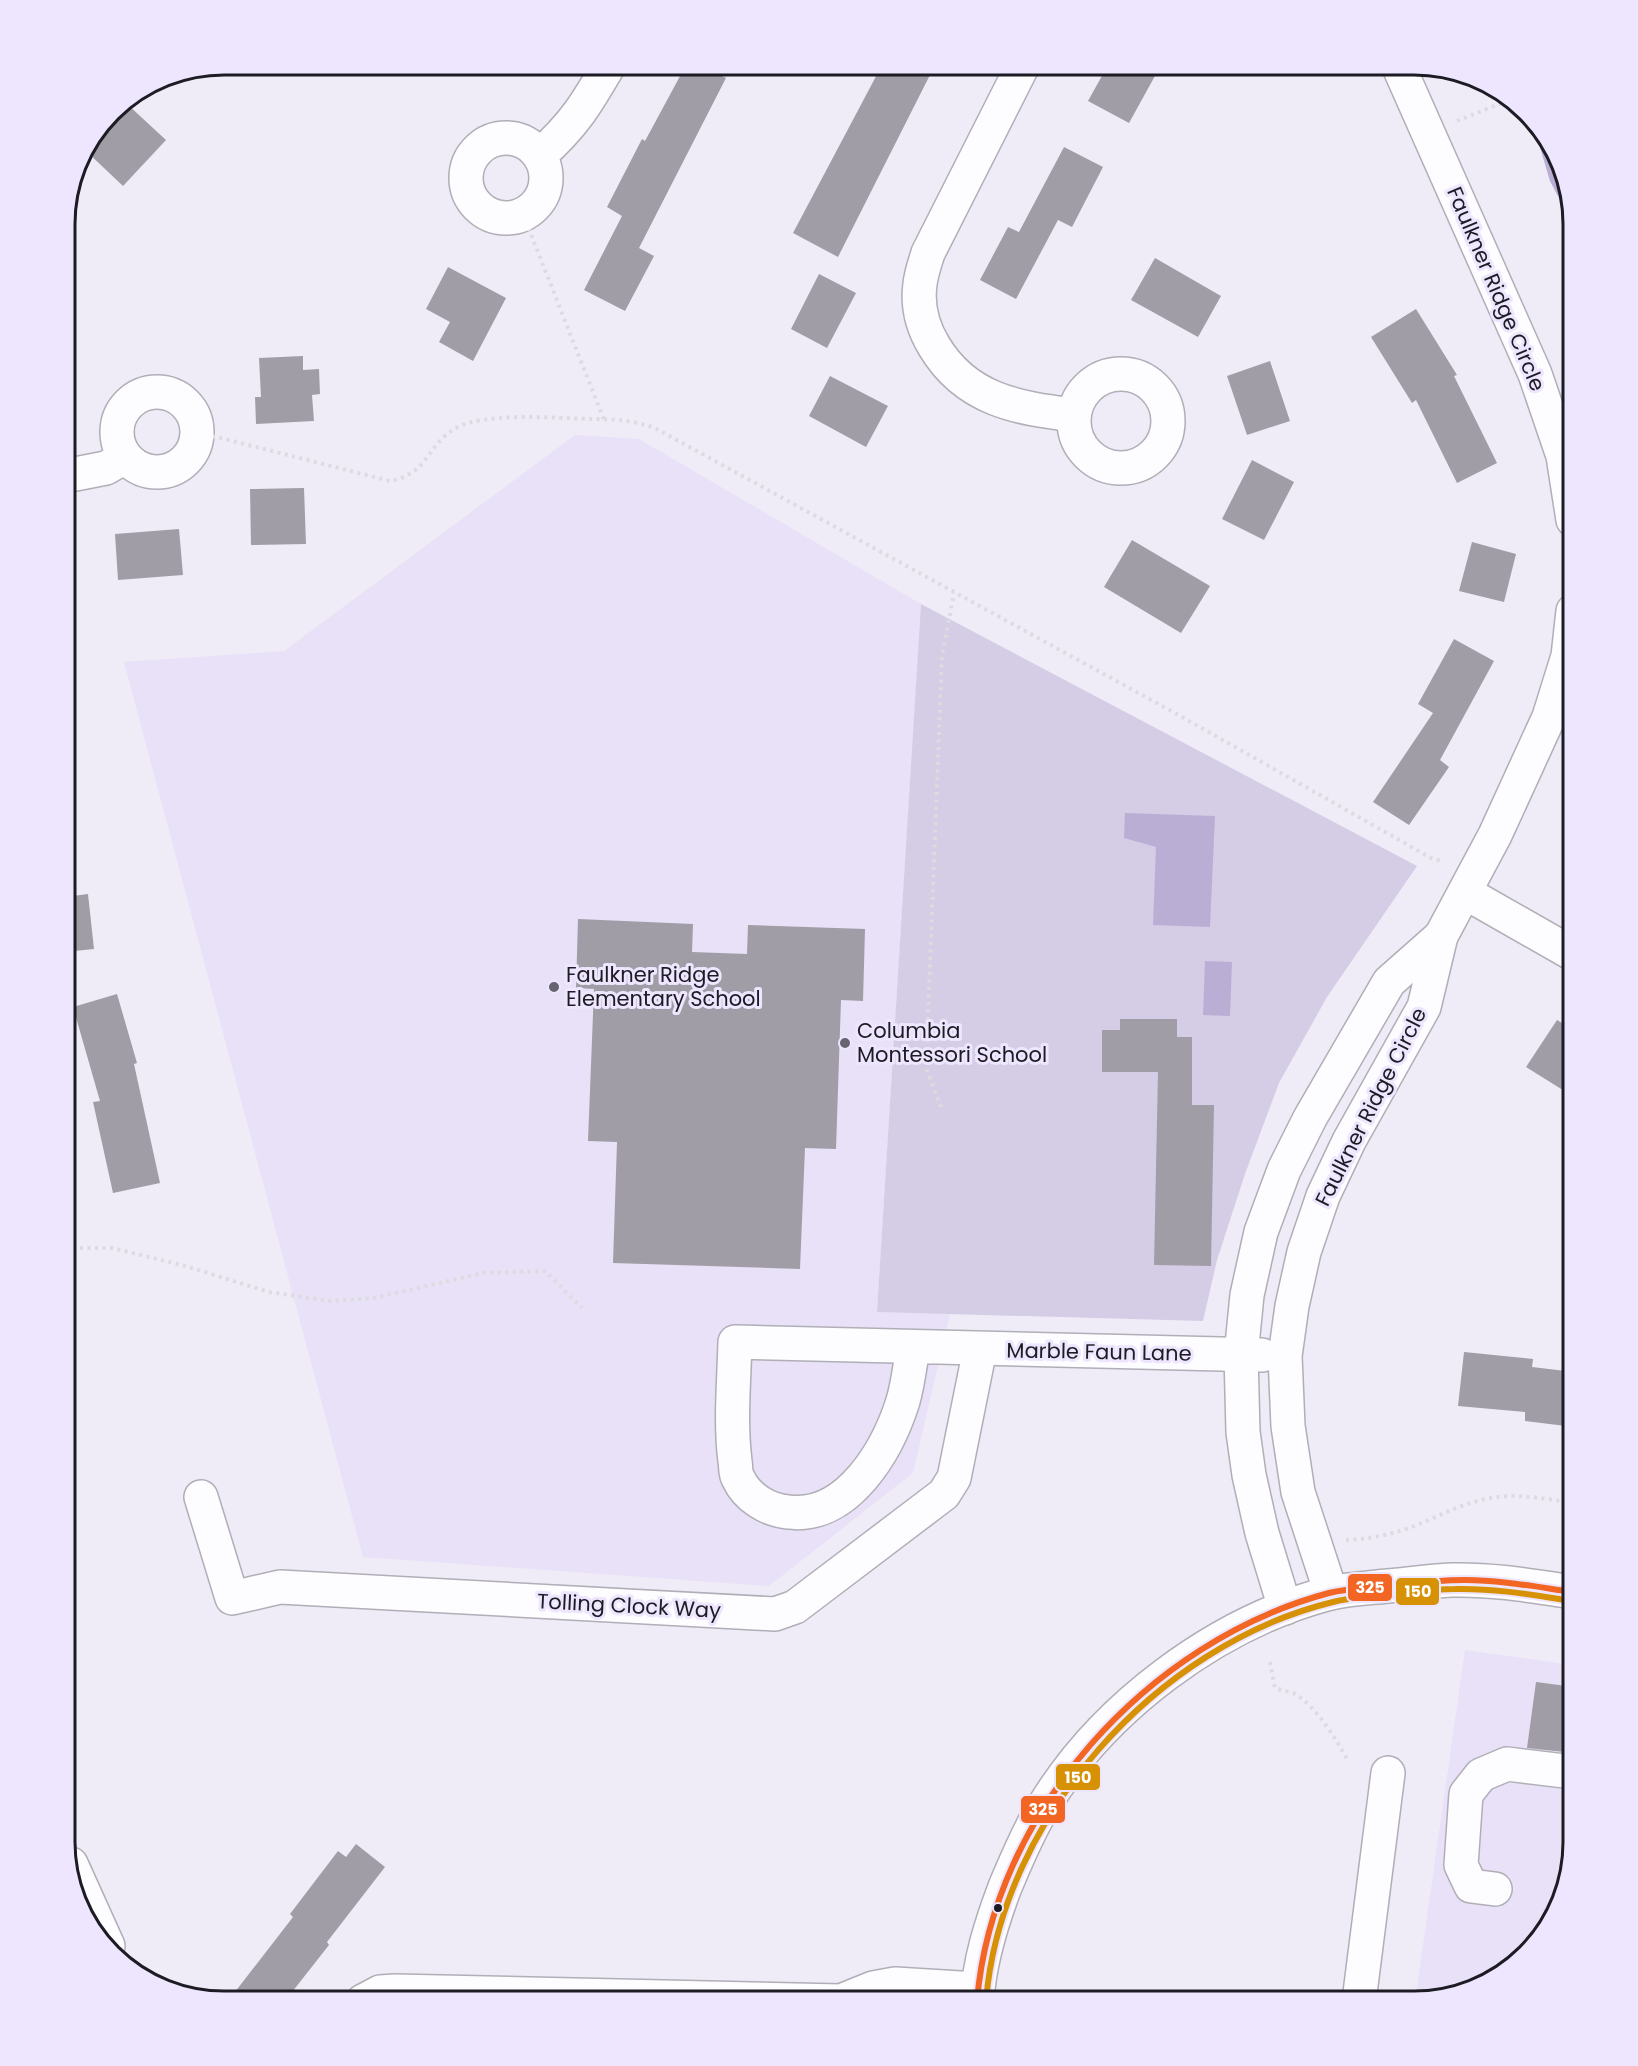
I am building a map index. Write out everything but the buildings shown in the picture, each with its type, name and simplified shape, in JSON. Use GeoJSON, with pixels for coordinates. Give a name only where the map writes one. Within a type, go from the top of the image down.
{"type":"FeatureCollection","features":[{"type":"Feature","properties":{"kind":"street"},"geometry":{"type":"LineString","coordinates":[[540,155],[562,135],[584,109],[603,75]]}},
{"type":"Feature","properties":{"kind":"street"},"geometry":{"type":"LineString","coordinates":[[1018,75],[928,253],[920,284],[920,308],[927,334],[942,359],[964,383],[994,398],[1028,409],[1074,415]]}},
{"type":"Feature","properties":{"kind":"street","name":"Faulkner Ridge Circle"},"geometry":{"type":"LineString","coordinates":[[1403,75],[1535,374],[1563,456]]}},
{"type":"Feature","properties":{"kind":"street"},"geometry":{"type":"LineString","coordinates":[[506,138],[524,141],[540,155],[547,176],[545,189],[538,203],[524,214],[504,218],[494,216],[483,211],[476,204],[466,182],[467,169],[472,157],[480,148],[491,141],[506,138]]}},
{"type":"Feature","properties":{"kind":"street"},"geometry":{"type":"LineString","coordinates":[[159,392],[175,396],[187,405],[195,419],[197,435],[194,448],[185,460],[163,472],[137,467],[125,457],[117,441],[117,430],[121,414],[133,400],[145,393],[159,392]]}},
{"type":"Feature","properties":{"kind":"street"},"geometry":{"type":"LineString","coordinates":[[75,474],[106,468],[125,457]]}},
{"type":"Feature","properties":{"kind":"street","name":"Faulkner Ridge Circle"},"geometry":{"type":"LineString","coordinates":[[1330,1593],[1298,1492],[1288,1426],[1285,1356],[1292,1306],[1304,1252],[1323,1196],[1349,1141],[1424,1007],[1441,936],[1496,835],[1549,717],[1563,672]]}},
{"type":"Feature","properties":{"kind":"street"},"geometry":{"type":"LineString","coordinates":[[1471,883],[1563,946]]}},
{"type":"Feature","properties":{"kind":"street","name":"Faulkner Ridge Circle"},"geometry":{"type":"LineString","coordinates":[[1285,1608],[1262,1533],[1249,1475],[1243,1432],[1241,1355],[1247,1295],[1261,1232],[1284,1170],[1310,1118],[1389,982],[1441,936]]}},
{"type":"Feature","properties":{"kind":"street","name":"Marble Faun Lane"},"geometry":{"type":"LineString","coordinates":[[913,1347],[903,1400],[883,1450],[845,1495],[824,1509],[797,1513],[772,1510],[751,1496],[737,1478],[733,1447],[735,1342],[1285,1356]]}},
{"type":"Feature","properties":{"kind":"street","name":"Tolling Clock Way"},"geometry":{"type":"LineString","coordinates":[[201,1497],[232,1598],[280,1587],[775,1614],[795,1607],[944,1494],[954,1478],[980,1349]]}},
{"type":"Feature","properties":{"kind":"street"},"geometry":{"type":"LineString","coordinates":[[978,1991],[987,1941],[1017,1857],[1042,1809],[1072,1766],[1107,1727],[1143,1693],[1186,1660],[1228,1635],[1285,1608],[1330,1593],[1452,1580],[1504,1582],[1563,1590]]}},
{"type":"Feature","properties":{"kind":"street"},"geometry":{"type":"LineString","coordinates":[[1495,1889],[1471,1886],[1461,1865],[1466,1794],[1481,1775],[1507,1764],[1563,1771]]}},
{"type":"Feature","properties":{"kind":"street"},"geometry":{"type":"LineString","coordinates":[[1360,1991],[1388,1773]]}},
{"type":"Feature","properties":{"kind":"street"},"geometry":{"type":"LineString","coordinates":[[83,1890],[94,1915]]}},
{"type":"Feature","properties":{"kind":"street"},"geometry":{"type":"LineString","coordinates":[[866,1991],[895,1984],[947,1991]]}},
{"type":"Feature","properties":{"kind":"path"},"geometry":{"type":"LineString","coordinates":[[1429,133],[1500,103]]}},
{"type":"Feature","properties":{"kind":"path"},"geometry":{"type":"LineString","coordinates":[[524,214],[604,420]]}},
{"type":"Feature","properties":{"kind":"path"},"geometry":{"type":"LineString","coordinates":[[197,435],[217,437],[390,481],[406,478],[419,469],[437,443],[457,427],[484,420],[539,417],[624,420],[653,427],[1184,718],[1471,883]]}},
{"type":"Feature","properties":{"kind":"path"},"geometry":{"type":"LineString","coordinates":[[941,1107],[926,1068],[942,656],[954,593]]}},
{"type":"Feature","properties":{"kind":"path"},"geometry":{"type":"LineString","coordinates":[[75,1248],[112,1248],[183,1265],[269,1292],[330,1301],[374,1298],[483,1273],[545,1271],[582,1308]]}},
{"type":"Feature","properties":{"kind":"path"},"geometry":{"type":"LineString","coordinates":[[1341,1540],[1359,1540],[1394,1533],[1458,1507],[1491,1498],[1520,1496],[1563,1502]]}},
{"type":"Feature","properties":{"kind":"path"},"geometry":{"type":"LineString","coordinates":[[1270,1662],[1275,1688],[1295,1694],[1308,1704],[1335,1737],[1347,1759]]}},
{"type":"Feature","properties":{"kind":"shaded area","name":"Faulkner Ridge Elementary School"},"geometry":{"type":"Polygon","coordinates":[[[575,435],[639,439],[921,604],[877,1312],[950,1314],[913,1473],[769,1586],[363,1557],[124,662],[284,651],[575,435]]]}},
{"type":"Feature","properties":{"kind":"shaded area"},"geometry":{"type":"Polygon","coordinates":[[[921,604],[1417,866],[1327,997],[1279,1083],[1245,1174],[1217,1260],[1203,1321],[877,1312],[921,604]]]}},
{"type":"Feature","properties":{"kind":"shaded area"},"geometry":{"type":"Polygon","coordinates":[[[1125,813],[1215,816],[1210,927],[1153,925],[1156,847],[1124,838],[1125,813]]]}},
{"type":"Feature","properties":{"kind":"shaded area"},"geometry":{"type":"Polygon","coordinates":[[[1205,961],[1232,962],[1230,1016],[1203,1015],[1205,961]]]}},
{"type":"Feature","properties":{"kind":"shaded area"},"geometry":{"type":"Polygon","coordinates":[[[1465,1650],[1563,1664],[1562,1862],[1548,1908],[1526,1940],[1497,1966],[1462,1983],[1434,1990],[1416,1991],[1465,1650]]]}},
{"type":"Feature","properties":{"kind":"waterway"},"geometry":{"type":"LineString","coordinates":[[1548,157],[1559,188]]}},
{"type":"Feature","properties":{"kind":"transit line","name":"325"},"geometry":{"type":"LineString","coordinates":[[979,1991],[989,1931],[1013,1864],[1048,1802],[1091,1744],[1142,1693],[1200,1650],[1263,1617],[1329,1593],[1344,1590],[1427,1582],[1478,1580],[1563,1591]]}},
{"type":"Feature","properties":{"kind":"transit line","name":"150"},"geometry":{"type":"LineString","coordinates":[[988,1991],[998,1933],[1022,1868],[1056,1806],[1099,1749],[1149,1699],[1206,1657],[1268,1624],[1346,1599],[1470,1589],[1514,1592],[1563,1600]]}},
{"type":"Feature","properties":{"kind":"place","name":"Faulkner Ridge Elementary School"},"geometry":{"type":"Point","coordinates":[554,987]}},
{"type":"Feature","properties":{"kind":"place","name":"Columbia Montessori School"},"geometry":{"type":"Point","coordinates":[845,1043]}}]}
